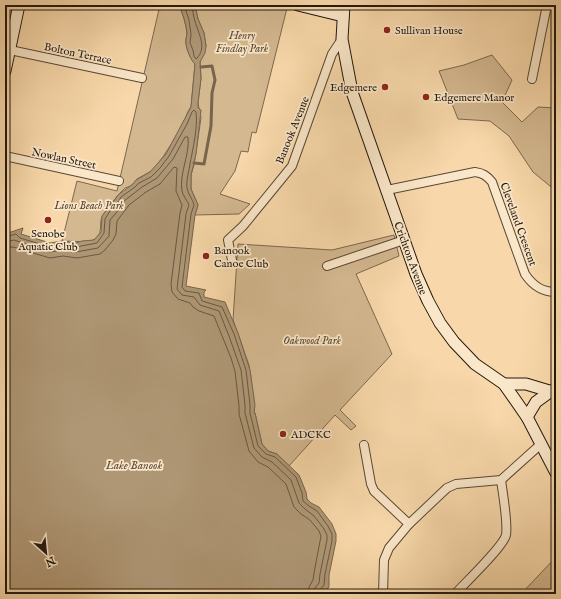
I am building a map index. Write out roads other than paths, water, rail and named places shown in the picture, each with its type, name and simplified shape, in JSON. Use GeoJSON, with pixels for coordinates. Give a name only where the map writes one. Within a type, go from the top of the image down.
{"type":"FeatureCollection","features":[{"type":"Feature","properties":{"kind":"street"},"geometry":{"type":"LineString","coordinates":[[5,71],[19,5]]}},
{"type":"Feature","properties":{"kind":"street"},"geometry":{"type":"LineString","coordinates":[[298,5],[344,10]]}},
{"type":"Feature","properties":{"kind":"street"},"geometry":{"type":"LineString","coordinates":[[532,79],[548,5]]}},
{"type":"Feature","properties":{"kind":"street","name":"Crichton Avenue"},"geometry":{"type":"LineString","coordinates":[[344,10],[342,39],[352,92],[404,240],[428,301],[440,323],[454,342],[475,364],[504,384],[527,417],[556,473]]}},
{"type":"Feature","properties":{"kind":"street","name":"Banook Avenue"},"geometry":{"type":"LineString","coordinates":[[232,260],[228,240],[244,226],[292,166],[332,54],[342,39]]}},
{"type":"Feature","properties":{"kind":"street","name":"Bolton Terrace"},"geometry":{"type":"LineString","coordinates":[[10,50],[142,78]]}},
{"type":"Feature","properties":{"kind":"street","name":"Nowlan Street"},"geometry":{"type":"LineString","coordinates":[[5,156],[119,181]]}},
{"type":"Feature","properties":{"kind":"street","name":"Cleveland Crescent"},"geometry":{"type":"LineString","coordinates":[[387,190],[475,172],[482,173],[487,176],[492,182],[525,274],[540,290],[556,292]]}},
{"type":"Feature","properties":{"kind":"street"},"geometry":{"type":"LineString","coordinates":[[327,266],[404,240]]}},
{"type":"Feature","properties":{"kind":"street"},"geometry":{"type":"LineString","coordinates":[[504,384],[526,384],[554,392]]}},
{"type":"Feature","properties":{"kind":"street"},"geometry":{"type":"LineString","coordinates":[[527,417],[536,402],[554,392]]}},
{"type":"Feature","properties":{"kind":"street"},"geometry":{"type":"LineString","coordinates":[[383,594],[384,560],[386,553],[388,548],[409,524],[447,488],[452,485],[501,480],[541,444]]}},
{"type":"Feature","properties":{"kind":"street"},"geometry":{"type":"LineString","coordinates":[[364,445],[371,484],[374,491],[409,524]]}},
{"type":"Feature","properties":{"kind":"street"},"geometry":{"type":"LineString","coordinates":[[455,594],[499,548],[505,538],[506,530],[501,480]]}},
{"type":"Feature","properties":{"kind":"water","name":"Lake Banook"},"geometry":{"type":"Polygon","coordinates":[[[179,5],[195,5],[198,19],[204,33],[206,46],[205,53],[200,62],[201,78],[198,108],[201,110],[196,154],[191,175],[191,189],[198,205],[195,215],[186,286],[206,290],[204,292],[204,297],[225,302],[238,333],[250,370],[255,405],[254,413],[262,444],[268,451],[277,454],[299,475],[306,492],[307,499],[319,507],[332,524],[336,534],[336,541],[329,575],[329,587],[324,594],[5,594],[5,234],[23,228],[21,234],[50,243],[62,241],[76,243],[94,240],[101,232],[102,216],[118,195],[136,180],[150,172],[166,154],[191,107],[195,64],[190,57],[187,48],[187,30],[179,5]]]}},
{"type":"Feature","properties":{"kind":"waterway"},"geometry":{"type":"LineString","coordinates":[[194,163],[204,164],[211,126],[212,93],[215,80],[212,66],[201,67]]}},
{"type":"Feature","properties":{"kind":"place","name":"Sullivan House"},"geometry":{"type":"Point","coordinates":[387,30]}},
{"type":"Feature","properties":{"kind":"place","name":"Edgemere"},"geometry":{"type":"Point","coordinates":[385,87]}},
{"type":"Feature","properties":{"kind":"place","name":"Edgemere Manor"},"geometry":{"type":"Point","coordinates":[426,97]}},
{"type":"Feature","properties":{"kind":"place","name":"Senobe Aquatic Club"},"geometry":{"type":"Point","coordinates":[48,220]}},
{"type":"Feature","properties":{"kind":"place","name":"Banook Canoe Club"},"geometry":{"type":"Point","coordinates":[206,256]}},
{"type":"Feature","properties":{"kind":"place","name":"ADCKC"},"geometry":{"type":"Point","coordinates":[283,434]}},
{"type":"Feature","properties":{"kind":"park label","name":"Henry Findlay Park"},"geometry":{"type":"Point","coordinates":[242,41]}},
{"type":"Feature","properties":{"kind":"park label","name":"Lions Beach Park"},"geometry":{"type":"Point","coordinates":[89,205]}},
{"type":"Feature","properties":{"kind":"park label","name":"Oakwood Park"},"geometry":{"type":"Point","coordinates":[312,340]}}]}
